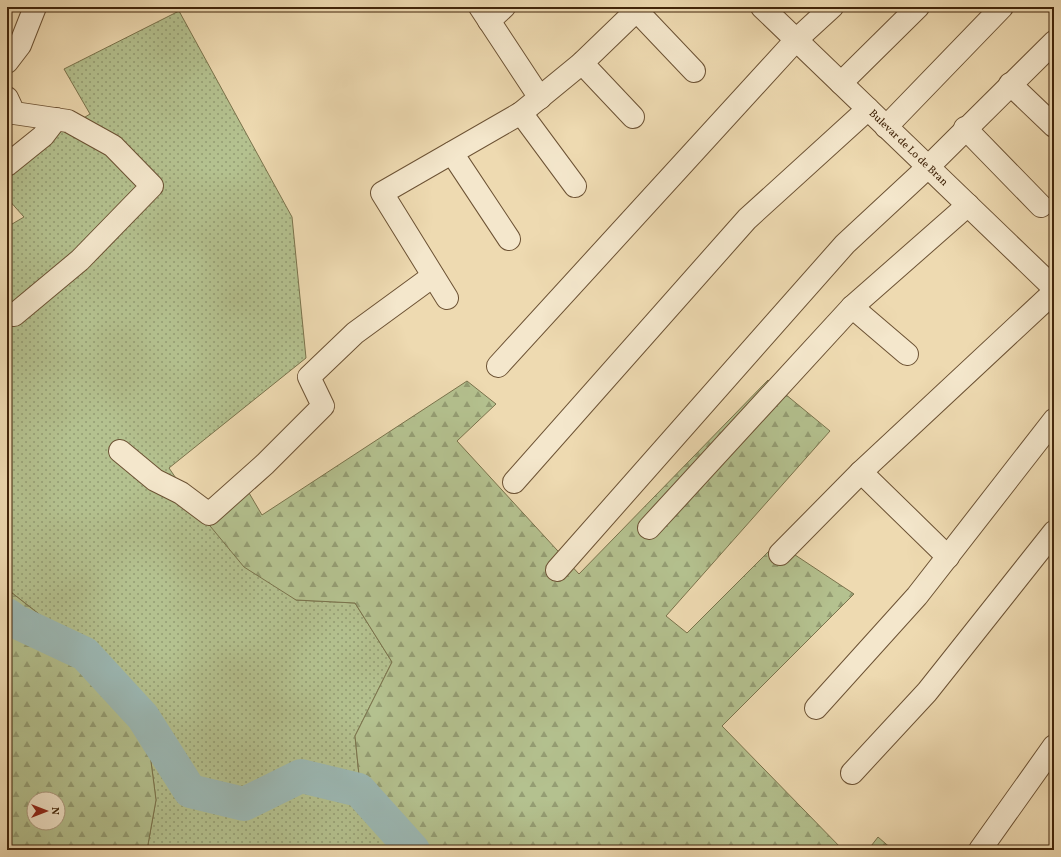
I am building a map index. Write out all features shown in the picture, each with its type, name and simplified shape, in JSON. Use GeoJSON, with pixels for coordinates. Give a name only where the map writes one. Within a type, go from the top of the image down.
{"type":"FeatureCollection","features":[{"type":"Feature","properties":{"kind":"street"},"geometry":{"type":"LineString","coordinates":[[7,62],[20,45],[35,7]]}},
{"type":"Feature","properties":{"kind":"street","name":"Bulevar de Lo de Bran"},"geometry":{"type":"LineString","coordinates":[[762,7],[1054,288]]}},
{"type":"Feature","properties":{"kind":"street"},"geometry":{"type":"LineString","coordinates":[[498,366],[796,40],[832,7]]}},
{"type":"Feature","properties":{"kind":"street"},"geometry":{"type":"LineString","coordinates":[[841,83],[918,7]]}},
{"type":"Feature","properties":{"kind":"street"},"geometry":{"type":"LineString","coordinates":[[886,127],[1002,7]]}},
{"type":"Feature","properties":{"kind":"street"},"geometry":{"type":"LineString","coordinates":[[448,298],[382,193],[521,113],[582,63],[639,9],[694,71]]}},
{"type":"Feature","properties":{"kind":"street"},"geometry":{"type":"LineString","coordinates":[[491,12],[540,98]]}},
{"type":"Feature","properties":{"kind":"street"},"geometry":{"type":"LineString","coordinates":[[557,570],[845,244],[928,167],[965,128],[1054,42]]}},
{"type":"Feature","properties":{"kind":"street"},"geometry":{"type":"LineString","coordinates":[[582,63],[633,117]]}},
{"type":"Feature","properties":{"kind":"street"},"geometry":{"type":"LineString","coordinates":[[1010,84],[1054,126]]}},
{"type":"Feature","properties":{"kind":"street"},"geometry":{"type":"LineString","coordinates":[[7,98],[14,113],[68,121],[113,146],[152,186],[80,260],[14,315]]}},
{"type":"Feature","properties":{"kind":"street"},"geometry":{"type":"LineString","coordinates":[[514,482],[747,219],[868,109]]}},
{"type":"Feature","properties":{"kind":"street"},"geometry":{"type":"LineString","coordinates":[[521,113],[575,186]]}},
{"type":"Feature","properties":{"kind":"street"},"geometry":{"type":"LineString","coordinates":[[7,165],[43,136],[56,119]]}},
{"type":"Feature","properties":{"kind":"street"},"geometry":{"type":"LineString","coordinates":[[965,128],[1041,206]]}},
{"type":"Feature","properties":{"kind":"street"},"geometry":{"type":"LineString","coordinates":[[452,152],[509,239]]}},
{"type":"Feature","properties":{"kind":"street"},"geometry":{"type":"LineString","coordinates":[[649,528],[852,307],[968,204]]}},
{"type":"Feature","properties":{"kind":"street"},"geometry":{"type":"LineString","coordinates":[[120,451],[155,480],[182,493],[209,514],[265,464],[323,406],[309,377],[354,333],[433,276]]}},
{"type":"Feature","properties":{"kind":"street"},"geometry":{"type":"LineString","coordinates":[[780,554],[861,472],[1054,292]]}},
{"type":"Feature","properties":{"kind":"street"},"geometry":{"type":"LineString","coordinates":[[852,307],[907,354]]}},
{"type":"Feature","properties":{"kind":"street"},"geometry":{"type":"LineString","coordinates":[[816,708],[917,596],[1054,420]]}},
{"type":"Feature","properties":{"kind":"street"},"geometry":{"type":"LineString","coordinates":[[861,472],[948,557]]}},
{"type":"Feature","properties":{"kind":"street"},"geometry":{"type":"LineString","coordinates":[[852,774],[927,692],[1054,532]]}},
{"type":"Feature","properties":{"kind":"street"},"geometry":{"type":"LineString","coordinates":[[980,850],[1054,746]]}},
{"type":"Feature","properties":{"kind":"green space"},"geometry":{"type":"Polygon","coordinates":[[[179,11],[292,217],[306,358],[169,468],[201,515],[296,600],[355,603],[392,662],[355,736],[363,814],[391,850],[147,850],[156,800],[143,700],[109,669],[7,589],[7,227],[24,217],[7,198],[7,165],[90,114],[64,69],[179,11]]]}},
{"type":"Feature","properties":{"kind":"green space"},"geometry":{"type":"Polygon","coordinates":[[[768,380],[830,431],[666,616],[687,633],[777,543],[854,594],[722,726],[843,850],[391,850],[363,814],[355,736],[392,662],[355,603],[296,600],[244,567],[201,515],[242,481],[262,515],[467,381],[496,404],[457,441],[579,574],[768,380]]]}},
{"type":"Feature","properties":{"kind":"green space"},"geometry":{"type":"Polygon","coordinates":[[[7,589],[109,669],[143,700],[156,800],[147,850],[7,850],[7,589]]]}},
{"type":"Feature","properties":{"kind":"green space"},"geometry":{"type":"Polygon","coordinates":[[[878,837],[893,850],[868,850],[878,837]]]}},
{"type":"Feature","properties":{"kind":"waterway"},"geometry":{"type":"LineString","coordinates":[[7,615],[17,622],[85,654],[143,717],[190,791],[244,804],[301,776],[359,790],[413,850]]}}]}
